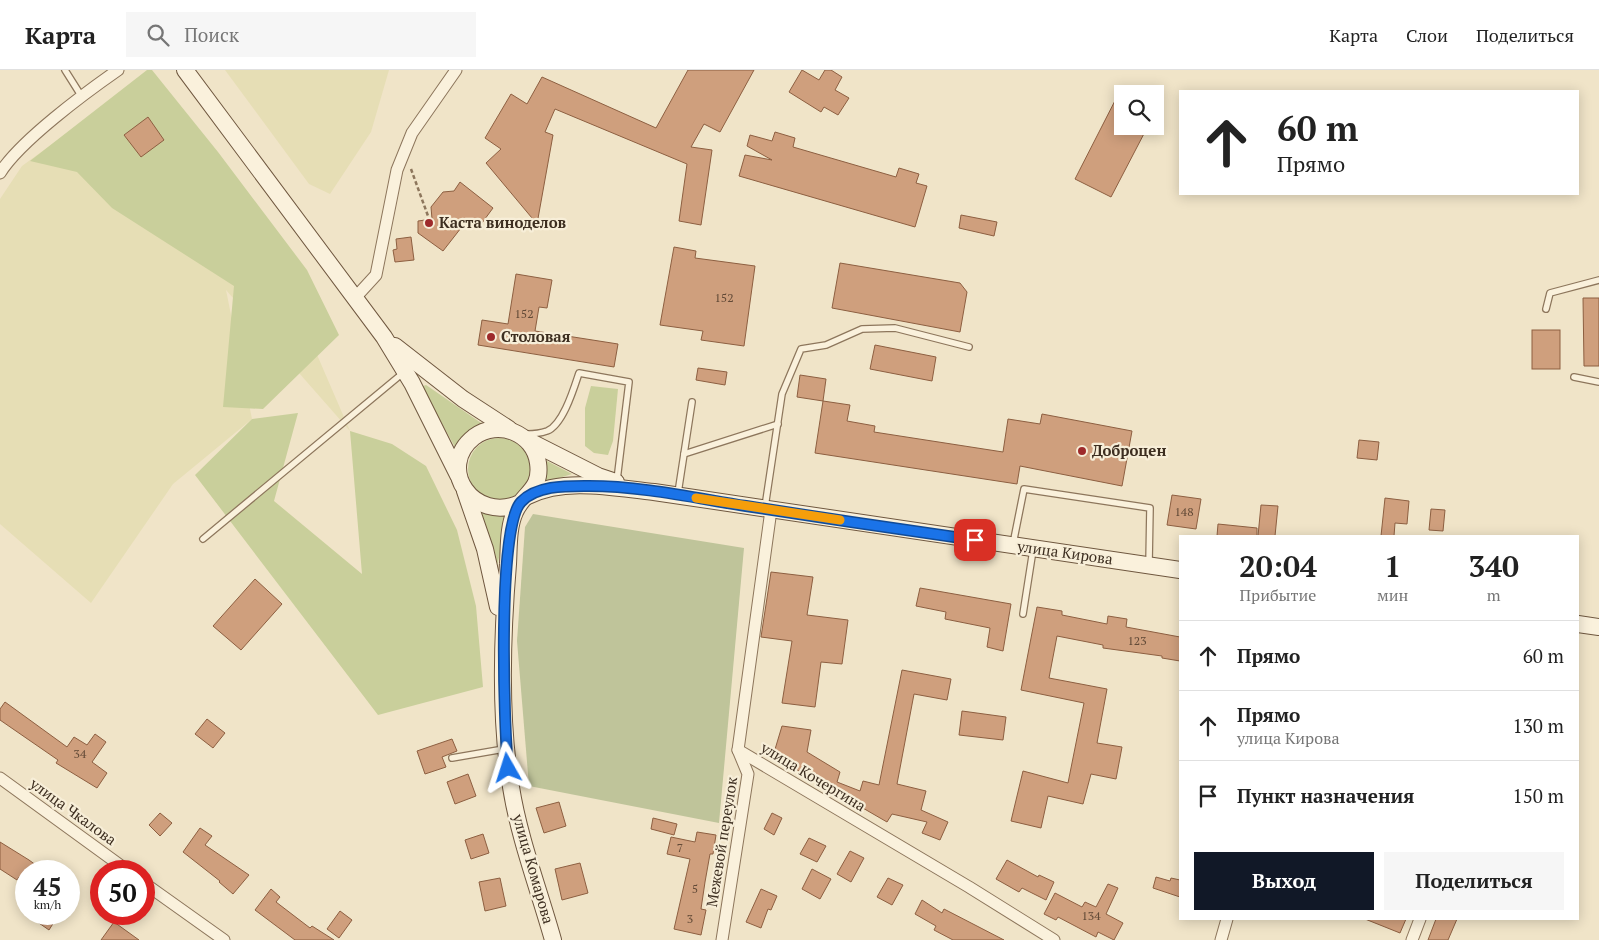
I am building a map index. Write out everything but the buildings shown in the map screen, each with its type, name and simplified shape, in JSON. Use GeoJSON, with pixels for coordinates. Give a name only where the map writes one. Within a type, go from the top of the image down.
{"type":"FeatureCollection","features":[{"type":"Feature","properties":{"kind":"main road"},"geometry":{"type":"LineString","coordinates":[[185,70],[354,299],[384,336],[405,371],[462,485],[485,549],[495,588],[504,649]]}},
{"type":"Feature","properties":{"kind":"main road"},"geometry":{"type":"LineString","coordinates":[[384,336],[434,378],[518,434],[598,476],[654,492]]}},
{"type":"Feature","properties":{"kind":"main road"},"geometry":{"type":"LineString","coordinates":[[504,649],[511,524],[524,499],[538,476],[538,463],[536,453],[518,434],[484,432],[474,437],[460,458],[462,485],[473,499],[485,506],[498,509],[524,499],[550,488],[570,486],[654,492]]}},
{"type":"Feature","properties":{"kind":"main road","name":"улица Кирова"},"geometry":{"type":"LineString","coordinates":[[654,492],[1179,570]]}},
{"type":"Feature","properties":{"kind":"main road"},"geometry":{"type":"LineString","coordinates":[[1579,624],[1599,627]]}},
{"type":"Feature","properties":{"kind":"main road","name":"улица Комарова"},"geometry":{"type":"LineString","coordinates":[[504,649],[506,748],[511,788],[554,940]]}},
{"type":"Feature","properties":{"kind":"street"},"geometry":{"type":"LineString","coordinates":[[0,173],[7,162],[118,70]]}},
{"type":"Feature","properties":{"kind":"street"},"geometry":{"type":"LineString","coordinates":[[354,299],[376,275],[397,170],[412,133],[456,70]]}},
{"type":"Feature","properties":{"kind":"street","name":"улица Кочергина"},"geometry":{"type":"LineString","coordinates":[[768,509],[738,750],[969,887],[1054,940]]}},
{"type":"Feature","properties":{"kind":"street","name":"Межевой переулок"},"geometry":{"type":"LineString","coordinates":[[722,940],[748,774],[738,750]]}},
{"type":"Feature","properties":{"kind":"street","name":"улица Чкалова"},"geometry":{"type":"LineString","coordinates":[[0,778],[113,860]]}},
{"type":"Feature","properties":{"kind":"street"},"geometry":{"type":"LineString","coordinates":[[155,891],[224,940]]}},
{"type":"Feature","properties":{"kind":"street"},"geometry":{"type":"LineString","coordinates":[[1221,940],[1227,920]]}},
{"type":"Feature","properties":{"kind":"street"},"geometry":{"type":"LineString","coordinates":[[1412,940],[1420,920]]}},
{"type":"Feature","properties":{"kind":"lane"},"geometry":{"type":"LineString","coordinates":[[66,70],[82,98]]}},
{"type":"Feature","properties":{"kind":"lane"},"geometry":{"type":"LineString","coordinates":[[1546,309],[1550,293],[1599,280]]}},
{"type":"Feature","properties":{"kind":"lane"},"geometry":{"type":"LineString","coordinates":[[768,509],[782,394],[801,349],[826,344],[862,329],[895,328],[969,347]]}},
{"type":"Feature","properties":{"kind":"lane"},"geometry":{"type":"LineString","coordinates":[[203,539],[405,371]]}},
{"type":"Feature","properties":{"kind":"lane"},"geometry":{"type":"LineString","coordinates":[[518,434],[548,431],[560,419],[572,394],[579,373],[629,382],[616,482]]}},
{"type":"Feature","properties":{"kind":"lane"},"geometry":{"type":"LineString","coordinates":[[1574,377],[1599,382]]}},
{"type":"Feature","properties":{"kind":"lane"},"geometry":{"type":"LineString","coordinates":[[678,496],[692,402]]}},
{"type":"Feature","properties":{"kind":"lane"},"geometry":{"type":"LineString","coordinates":[[684,454],[778,424]]}},
{"type":"Feature","properties":{"kind":"lane"},"geometry":{"type":"LineString","coordinates":[[1013,545],[1024,489],[1150,508],[1149,565]]}},
{"type":"Feature","properties":{"kind":"lane"},"geometry":{"type":"LineString","coordinates":[[1023,614],[1033,548]]}},
{"type":"Feature","properties":{"kind":"lane"},"geometry":{"type":"LineString","coordinates":[[452,758],[506,748]]}},
{"type":"Feature","properties":{"kind":"path"},"geometry":{"type":"LineString","coordinates":[[401,160],[409,163],[428,216]]}},
{"type":"Feature","properties":{"kind":"shaded area"},"geometry":{"type":"Polygon","coordinates":[[[225,70],[389,70],[371,132],[330,194],[309,184],[225,70]]]}},
{"type":"Feature","properties":{"kind":"shaded area"},"geometry":{"type":"Polygon","coordinates":[[[141,79],[270,246],[350,431],[226,290],[252,419],[173,484],[91,603],[0,524],[0,199],[22,166],[141,79]]]}},
{"type":"Feature","properties":{"kind":"green space"},"geometry":{"type":"Polygon","coordinates":[[[147,70],[152,70],[218,152],[307,270],[339,335],[263,409],[223,407],[234,286],[112,208],[77,172],[30,161],[147,70]]]}},
{"type":"Feature","properties":{"kind":"green space"},"geometry":{"type":"Polygon","coordinates":[[[426,385],[484,425],[456,449],[424,391],[423,386],[426,385]]]}},
{"type":"Feature","properties":{"kind":"green space"},"geometry":{"type":"Polygon","coordinates":[[[591,386],[618,389],[613,441],[608,455],[594,453],[585,446],[585,408],[591,386]]]}},
{"type":"Feature","properties":{"kind":"green space"},"geometry":{"type":"Polygon","coordinates":[[[298,413],[274,501],[362,574],[350,431],[392,444],[426,466],[457,530],[476,606],[483,687],[378,715],[195,475],[252,419],[298,413]]]}},
{"type":"Feature","properties":{"kind":"green space"},"geometry":{"type":"Polygon","coordinates":[[[493,438],[505,438],[521,447],[528,457],[530,469],[528,481],[521,491],[505,500],[493,500],[482,495],[473,486],[468,475],[468,463],[473,452],[482,443],[493,438]]]}},
{"type":"Feature","properties":{"kind":"green space"},"geometry":{"type":"Polygon","coordinates":[[[545,460],[572,474],[543,483],[545,460]]]}},
{"type":"Feature","properties":{"kind":"green space"},"geometry":{"type":"Polygon","coordinates":[[[477,508],[509,514],[497,566],[477,508]]]}},
{"type":"Feature","properties":{"kind":"green space"},"geometry":{"type":"Polygon","coordinates":[[[533,514],[744,548],[719,823],[529,786],[517,641],[525,527],[533,514]]]}},
{"type":"Feature","properties":{"kind":"slow traffic"},"geometry":{"type":"LineString","coordinates":[[696,498],[840,520]]}},
{"type":"Feature","properties":{"kind":"place","name":"Каста виноделов"},"geometry":{"type":"Point","coordinates":[429,223]}},
{"type":"Feature","properties":{"kind":"place","name":"Столовая"},"geometry":{"type":"Point","coordinates":[491,337]}},
{"type":"Feature","properties":{"kind":"place","name":"Доброцен"},"geometry":{"type":"Point","coordinates":[1082,451]}},
{"type":"Feature","properties":{"kind":"route"},"geometry":{"type":"LineString","coordinates":[[508,768],[505,734],[504,649],[511,524],[520,503],[536,492],[550,488],[570,486],[654,492],[975,540]]}}]}
